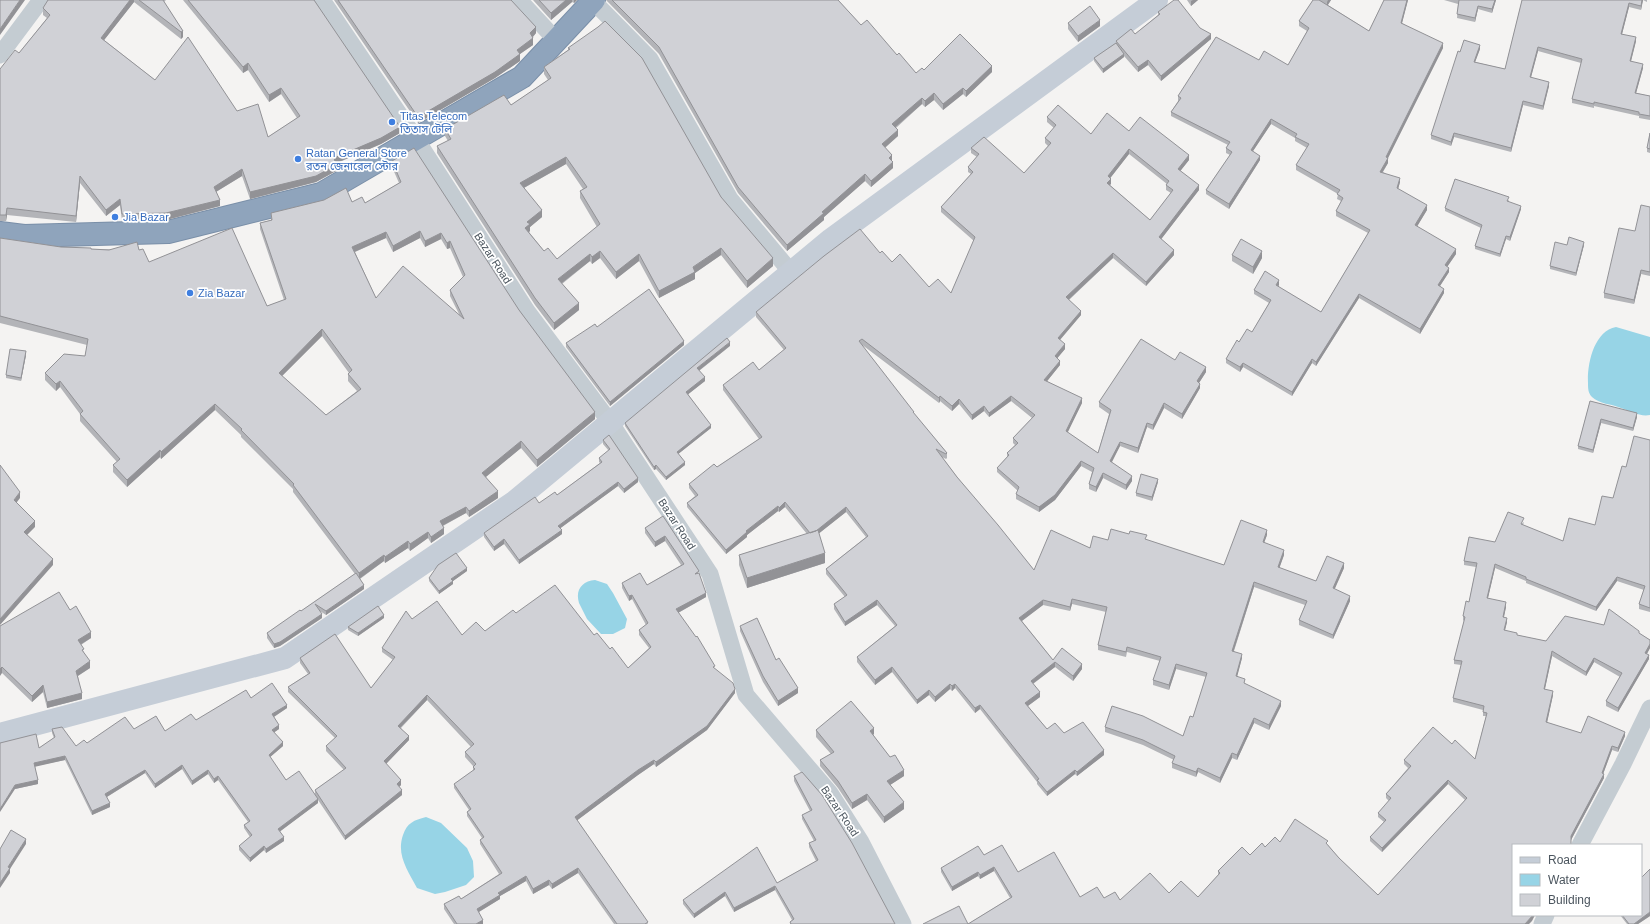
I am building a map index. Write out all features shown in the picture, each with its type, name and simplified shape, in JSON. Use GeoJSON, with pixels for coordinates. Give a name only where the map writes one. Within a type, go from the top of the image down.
{"type":"FeatureCollection","features":[{"type":"Feature","properties":{"kind":"highway"},"geometry":{"type":"LineString","coordinates":[[0,233],[24,236],[168,232],[321,194],[522,77],[594,1]]}},
{"type":"Feature","properties":{"kind":"street"},"geometry":{"type":"LineString","coordinates":[[0,55],[41,0]]}},
{"type":"Feature","properties":{"kind":"street","name":"Bazar Road"},"geometry":{"type":"LineString","coordinates":[[322,0],[416,139],[527,311],[610,422],[710,574],[746,695],[830,793],[861,842],[903,924]]}},
{"type":"Feature","properties":{"kind":"street"},"geometry":{"type":"LineString","coordinates":[[519,0],[542,27],[556,40]]}},
{"type":"Feature","properties":{"kind":"street"},"geometry":{"type":"LineString","coordinates":[[0,734],[285,658],[515,501],[831,239],[1157,0]]}},
{"type":"Feature","properties":{"kind":"street"},"geometry":{"type":"LineString","coordinates":[[594,1],[650,59],[730,199],[791,272]]}},
{"type":"Feature","properties":{"kind":"street"},"geometry":{"type":"LineString","coordinates":[[1581,844],[1623,764],[1650,708]]}},
{"type":"Feature","properties":{"kind":"water"},"geometry":{"type":"Polygon","coordinates":[[[1616,327],[1650,337],[1650,415],[1639,414],[1602,403],[1592,397],[1589,392],[1588,375],[1593,349],[1602,335],[1608,330],[1616,327]]]}},
{"type":"Feature","properties":{"kind":"water"},"geometry":{"type":"Polygon","coordinates":[[[595,580],[607,584],[627,619],[625,628],[613,634],[601,634],[587,619],[579,603],[578,594],[583,584],[595,580]]]}},
{"type":"Feature","properties":{"kind":"water"},"geometry":{"type":"Polygon","coordinates":[[[426,817],[441,823],[467,848],[473,861],[474,877],[466,885],[435,894],[417,888],[404,863],[401,842],[409,825],[418,819],[426,817]]]}},
{"type":"Feature","properties":{"kind":"building"},"geometry":{"type":"Polygon","coordinates":[[[0,0],[20,0],[0,29],[0,0]]]}},
{"type":"Feature","properties":{"kind":"building"},"geometry":{"type":"Polygon","coordinates":[[[48,0],[130,0],[101,38],[155,80],[188,37],[237,111],[258,104],[268,137],[300,116],[281,88],[269,95],[248,63],[243,67],[188,0],[314,0],[400,127],[381,138],[334,158],[336,165],[316,176],[250,192],[242,169],[214,187],[220,200],[166,213],[122,214],[120,199],[106,210],[80,176],[76,216],[7,208],[6,215],[0,215],[0,69],[15,50],[19,53],[50,15],[43,8],[48,0]]]}},
{"type":"Feature","properties":{"kind":"building"},"geometry":{"type":"Polygon","coordinates":[[[139,0],[163,0],[183,31],[181,32],[139,0]]]}},
{"type":"Feature","properties":{"kind":"building"},"geometry":{"type":"Polygon","coordinates":[[[338,0],[511,0],[536,27],[530,33],[533,38],[517,50],[520,54],[495,72],[418,117],[338,0]]]}},
{"type":"Feature","properties":{"kind":"building"},"geometry":{"type":"Polygon","coordinates":[[[539,0],[566,0],[551,13],[539,0]]]}},
{"type":"Feature","properties":{"kind":"building"},"geometry":{"type":"Polygon","coordinates":[[[612,0],[838,0],[861,25],[867,20],[897,55],[899,53],[916,73],[922,68],[924,70],[960,34],[992,66],[966,91],[963,88],[943,104],[934,93],[925,101],[922,98],[892,124],[898,130],[882,144],[892,155],[889,158],[893,162],[871,181],[865,174],[822,212],[824,213],[787,245],[738,187],[659,47],[612,0]]]}},
{"type":"Feature","properties":{"kind":"building"},"geometry":{"type":"Polygon","coordinates":[[[1174,0],[1178,0],[1200,28],[1211,34],[1161,76],[1148,60],[1138,67],[1116,41],[1131,29],[1135,34],[1160,14],[1158,12],[1174,0]]]}},
{"type":"Feature","properties":{"kind":"building"},"geometry":{"type":"Polygon","coordinates":[[[1313,0],[1319,0],[1369,31],[1384,0],[1407,0],[1401,23],[1443,43],[1380,172],[1400,178],[1397,188],[1427,205],[1415,225],[1456,249],[1445,265],[1449,268],[1438,285],[1444,289],[1420,329],[1359,294],[1316,362],[1312,359],[1292,392],[1243,363],[1240,367],[1226,359],[1237,340],[1239,342],[1247,329],[1252,332],[1271,300],[1254,290],[1265,271],[1279,280],[1276,285],[1321,312],[1370,230],[1336,211],[1343,198],[1337,194],[1340,190],[1296,165],[1309,144],[1295,137],[1297,134],[1271,119],[1251,150],[1260,156],[1229,204],[1206,190],[1232,152],[1226,148],[1230,142],[1171,112],[1181,98],[1178,96],[1216,37],[1259,60],[1264,51],[1288,65],[1309,28],[1299,21],[1313,0]]]}},
{"type":"Feature","properties":{"kind":"building"},"geometry":{"type":"Polygon","coordinates":[[[1459,0],[1495,0],[1492,9],[1478,6],[1475,18],[1457,14],[1459,0]]]}},
{"type":"Feature","properties":{"kind":"building"},"geometry":{"type":"Polygon","coordinates":[[[1522,0],[1642,0],[1641,6],[1629,3],[1621,34],[1636,37],[1630,61],[1643,64],[1635,93],[1650,96],[1650,116],[1639,114],[1639,112],[1594,102],[1594,104],[1572,99],[1582,59],[1538,47],[1530,77],[1549,82],[1543,106],[1523,101],[1511,148],[1454,133],[1451,142],[1431,135],[1458,51],[1460,52],[1464,40],[1480,45],[1474,62],[1505,69],[1522,0]]]}},
{"type":"Feature","properties":{"kind":"building"},"geometry":{"type":"Polygon","coordinates":[[[1090,6],[1100,20],[1078,36],[1068,23],[1090,6]]]}},
{"type":"Feature","properties":{"kind":"building"},"geometry":{"type":"Polygon","coordinates":[[[605,21],[642,58],[721,197],[773,258],[747,281],[721,248],[693,267],[695,272],[659,291],[639,254],[616,272],[600,251],[592,257],[590,254],[558,279],[579,303],[554,323],[535,298],[437,146],[451,139],[445,129],[504,95],[511,105],[551,78],[544,67],[605,21]],[[566,157],[520,183],[542,210],[527,222],[530,224],[525,228],[544,251],[548,248],[557,259],[600,224],[580,191],[587,187],[566,157]]]}},
{"type":"Feature","properties":{"kind":"building"},"geometry":{"type":"Polygon","coordinates":[[[1116,43],[1124,54],[1103,69],[1094,58],[1116,43]]]}},
{"type":"Feature","properties":{"kind":"building"},"geometry":{"type":"Polygon","coordinates":[[[1058,105],[1091,134],[1107,113],[1129,131],[1140,117],[1189,155],[1178,169],[1199,185],[1159,237],[1174,250],[1146,282],[1113,253],[1066,297],[1081,311],[1058,338],[1065,344],[1055,356],[1060,361],[1044,380],[1082,398],[1066,431],[1098,453],[1111,410],[1099,402],[1141,339],[1175,360],[1180,352],[1206,367],[1197,381],[1200,384],[1182,414],[1164,403],[1153,425],[1147,423],[1138,448],[1120,442],[1110,461],[1132,476],[1126,485],[1103,473],[1096,487],[1089,484],[1094,468],[1081,461],[1055,495],[1039,507],[1016,494],[1019,487],[997,468],[1009,455],[1007,453],[1018,443],[1013,438],[1035,415],[1011,396],[989,413],[984,406],[972,415],[959,399],[952,406],[940,396],[939,398],[862,339],[859,341],[913,412],[947,453],[946,454],[936,449],[957,477],[1034,570],[1051,530],[1090,548],[1093,536],[1108,540],[1111,529],[1129,534],[1130,531],[1147,535],[1145,539],[1224,565],[1241,520],[1267,530],[1263,542],[1284,550],[1278,567],[1316,581],[1327,556],[1344,563],[1333,588],[1350,596],[1333,635],[1299,620],[1307,601],[1254,582],[1232,651],[1242,654],[1236,676],[1245,679],[1244,683],[1281,701],[1269,725],[1254,718],[1237,755],[1232,753],[1220,778],[1198,768],[1196,772],[1172,763],[1175,756],[1143,740],[1105,727],[1112,706],[1143,716],[1183,736],[1190,716],[1193,717],[1207,673],[1176,664],[1169,685],[1153,680],[1161,657],[1127,647],[1126,652],[1098,645],[1107,607],[1072,599],[1070,607],[1043,600],[1019,618],[1053,660],[1062,648],[1082,664],[1073,676],[1055,662],[1031,681],[1040,692],[1025,703],[1047,729],[1055,723],[1064,733],[1083,722],[1104,750],[1077,772],[1075,770],[1047,792],[1037,780],[1039,779],[980,705],[975,708],[955,684],[952,686],[950,684],[935,697],[929,690],[917,700],[892,667],[875,680],[857,657],[897,625],[877,600],[845,622],[834,604],[847,595],[826,569],[868,536],[846,507],[816,531],[810,533],[785,502],[779,508],[778,506],[746,531],[747,532],[726,550],[687,503],[698,495],[689,484],[714,464],[717,467],[762,437],[723,385],[753,362],[759,370],[786,348],[756,312],[824,256],[860,229],[880,253],[882,251],[892,262],[900,254],[929,287],[938,279],[951,293],[975,237],[941,207],[973,172],[968,167],[979,154],[971,148],[984,137],[1024,173],[1051,143],[1045,138],[1056,125],[1047,117],[1058,105]],[[1129,149],[1108,176],[1111,179],[1107,183],[1150,220],[1173,190],[1166,185],[1169,181],[1129,149]]]}},
{"type":"Feature","properties":{"kind":"building"},"geometry":{"type":"Polygon","coordinates":[[[1650,133],[1650,149],[1647,148],[1650,133]]]}},
{"type":"Feature","properties":{"kind":"building"},"geometry":{"type":"Polygon","coordinates":[[[414,148],[519,310],[595,412],[537,460],[521,441],[482,473],[498,491],[469,511],[466,507],[440,521],[444,528],[431,537],[428,532],[410,544],[408,541],[385,557],[384,555],[359,573],[293,485],[294,484],[241,430],[242,429],[215,404],[127,480],[113,465],[120,459],[80,414],[83,411],[60,381],[56,384],[45,373],[64,354],[85,356],[88,339],[0,316],[0,238],[61,247],[109,250],[137,242],[139,250],[143,249],[149,262],[232,228],[267,306],[286,299],[260,223],[272,220],[271,213],[324,200],[346,188],[352,202],[362,197],[365,203],[401,182],[392,161],[414,148]],[[420,231],[393,246],[386,232],[352,247],[376,298],[403,266],[464,319],[450,290],[465,275],[450,241],[447,243],[441,233],[425,241],[420,231]],[[322,329],[279,373],[326,415],[361,389],[348,374],[352,370],[322,329]]]}},
{"type":"Feature","properties":{"kind":"building"},"geometry":{"type":"Polygon","coordinates":[[[1455,179],[1509,197],[1507,201],[1521,206],[1510,237],[1506,236],[1500,254],[1475,246],[1482,225],[1445,208],[1455,179]]]}},
{"type":"Feature","properties":{"kind":"building"},"geometry":{"type":"Polygon","coordinates":[[[1641,205],[1650,207],[1650,272],[1641,270],[1634,300],[1604,293],[1619,228],[1635,231],[1641,205]]]}},
{"type":"Feature","properties":{"kind":"building"},"geometry":{"type":"Polygon","coordinates":[[[1569,237],[1584,242],[1576,273],[1550,266],[1555,242],[1567,245],[1569,237]]]}},
{"type":"Feature","properties":{"kind":"building"},"geometry":{"type":"Polygon","coordinates":[[[1241,239],[1262,251],[1253,267],[1232,255],[1241,239]]]}},
{"type":"Feature","properties":{"kind":"building"},"geometry":{"type":"Polygon","coordinates":[[[649,289],[684,341],[610,402],[566,343],[595,324],[597,327],[649,289]]]}},
{"type":"Feature","properties":{"kind":"building"},"geometry":{"type":"Polygon","coordinates":[[[727,338],[730,342],[697,368],[705,377],[686,392],[711,425],[677,452],[685,462],[666,477],[656,465],[654,467],[625,423],[727,338]]]}},
{"type":"Feature","properties":{"kind":"building"},"geometry":{"type":"Polygon","coordinates":[[[10,349],[26,351],[21,378],[6,375],[10,349]]]}},
{"type":"Feature","properties":{"kind":"building"},"geometry":{"type":"Polygon","coordinates":[[[1590,401],[1637,413],[1633,428],[1601,419],[1593,450],[1578,446],[1590,401]]]}},
{"type":"Feature","properties":{"kind":"building"},"geometry":{"type":"Polygon","coordinates":[[[609,435],[638,478],[624,489],[618,482],[558,526],[562,530],[519,560],[504,539],[494,547],[484,533],[535,497],[539,503],[555,492],[557,495],[602,462],[599,458],[610,449],[603,440],[609,435]]]}},
{"type":"Feature","properties":{"kind":"building"},"geometry":{"type":"Polygon","coordinates":[[[1634,436],[1650,440],[1650,608],[1639,604],[1645,586],[1617,577],[1596,607],[1526,579],[1526,577],[1495,564],[1487,598],[1506,602],[1503,617],[1507,618],[1504,630],[1517,633],[1517,635],[1546,641],[1565,616],[1604,625],[1609,609],[1650,640],[1650,644],[1645,653],[1649,655],[1618,708],[1606,701],[1622,673],[1594,658],[1586,672],[1552,651],[1544,689],[1553,691],[1546,722],[1581,733],[1588,716],[1625,732],[1618,748],[1612,746],[1602,773],[1604,774],[1571,836],[1571,844],[1512,844],[1512,916],[1532,916],[1525,924],[968,924],[1012,897],[994,867],[980,875],[978,872],[952,887],[941,868],[978,846],[984,855],[1002,845],[1018,872],[1054,852],[1080,897],[1097,887],[1104,898],[1115,892],[1120,900],[1150,873],[1169,893],[1181,881],[1198,897],[1220,873],[1218,871],[1242,847],[1250,855],[1262,843],[1265,847],[1275,837],[1280,842],[1295,819],[1328,841],[1326,843],[1339,858],[1378,895],[1467,798],[1448,780],[1382,848],[1370,837],[1386,820],[1378,813],[1391,798],[1386,794],[1411,766],[1404,760],[1433,727],[1452,744],[1455,740],[1475,759],[1487,713],[1483,712],[1484,706],[1453,698],[1462,661],[1454,660],[1465,617],[1463,616],[1466,601],[1469,602],[1477,563],[1464,561],[1469,537],[1495,542],[1508,512],[1524,518],[1521,524],[1563,541],[1569,518],[1595,525],[1602,496],[1613,498],[1622,466],[1626,467],[1634,436]]]}},
{"type":"Feature","properties":{"kind":"building"},"geometry":{"type":"Polygon","coordinates":[[[0,465],[20,492],[14,500],[35,521],[24,532],[53,559],[0,619],[0,465]]]}},
{"type":"Feature","properties":{"kind":"building"},"geometry":{"type":"Polygon","coordinates":[[[1141,474],[1158,479],[1152,497],[1136,493],[1141,474]]]}},
{"type":"Feature","properties":{"kind":"building"},"geometry":{"type":"Polygon","coordinates":[[[663,516],[699,571],[695,574],[699,573],[706,593],[676,609],[696,637],[697,636],[715,666],[713,667],[733,683],[735,689],[707,726],[656,762],[654,760],[638,770],[575,817],[648,922],[645,924],[617,924],[578,868],[552,884],[549,880],[533,889],[526,876],[498,893],[500,895],[477,909],[483,920],[476,924],[457,924],[444,904],[459,896],[461,899],[502,873],[480,840],[484,837],[467,812],[471,809],[454,784],[475,769],[473,767],[476,764],[465,752],[474,744],[427,695],[398,726],[409,736],[384,761],[401,780],[397,784],[402,790],[345,836],[315,790],[346,768],[326,746],[337,736],[288,687],[310,673],[300,658],[335,634],[371,688],[395,657],[382,648],[406,611],[412,619],[437,601],[462,635],[476,622],[485,631],[513,610],[516,613],[555,585],[594,635],[597,633],[610,649],[612,647],[628,668],[651,647],[639,630],[648,623],[632,595],[629,596],[622,583],[640,573],[647,585],[684,564],[665,536],[655,542],[645,528],[663,516]]]}},
{"type":"Feature","properties":{"kind":"building"},"geometry":{"type":"Polygon","coordinates":[[[818,530],[825,553],[747,578],[739,555],[818,530]]]}},
{"type":"Feature","properties":{"kind":"building"},"geometry":{"type":"Polygon","coordinates":[[[456,553],[467,568],[451,579],[453,581],[439,591],[429,578],[438,565],[456,553]]]}},
{"type":"Feature","properties":{"kind":"building"},"geometry":{"type":"Polygon","coordinates":[[[356,573],[364,585],[326,611],[315,604],[322,614],[280,642],[274,644],[267,633],[356,573]]]}},
{"type":"Feature","properties":{"kind":"building"},"geometry":{"type":"Polygon","coordinates":[[[59,592],[70,610],[76,606],[91,632],[78,640],[84,649],[82,650],[90,661],[76,671],[82,693],[47,702],[43,685],[32,696],[2,667],[0,669],[0,626],[59,592]]]}},
{"type":"Feature","properties":{"kind":"building"},"geometry":{"type":"Polygon","coordinates":[[[378,606],[384,615],[358,633],[348,627],[378,606]]]}},
{"type":"Feature","properties":{"kind":"building"},"geometry":{"type":"Polygon","coordinates":[[[757,618],[776,660],[779,658],[798,688],[778,701],[763,676],[740,626],[757,618]]]}},
{"type":"Feature","properties":{"kind":"building"},"geometry":{"type":"Polygon","coordinates":[[[272,683],[287,705],[272,714],[279,725],[272,730],[283,742],[269,755],[286,780],[299,771],[318,799],[278,829],[284,837],[266,849],[264,846],[250,858],[239,846],[252,835],[244,825],[250,821],[218,776],[214,779],[208,770],[192,781],[182,765],[155,784],[145,770],[105,794],[110,803],[92,811],[65,756],[34,763],[38,780],[15,785],[0,809],[0,743],[36,734],[39,748],[55,737],[52,729],[62,727],[76,746],[84,740],[87,743],[125,717],[134,729],[156,716],[165,731],[191,714],[196,720],[246,690],[251,698],[272,683]]]}},
{"type":"Feature","properties":{"kind":"building"},"geometry":{"type":"Polygon","coordinates":[[[851,701],[874,728],[870,731],[890,757],[895,755],[904,770],[887,781],[904,802],[884,817],[867,794],[852,803],[838,781],[820,760],[834,752],[816,730],[851,701]]]}},
{"type":"Feature","properties":{"kind":"building"},"geometry":{"type":"Polygon","coordinates":[[[802,772],[822,795],[852,843],[895,924],[791,924],[790,922],[794,919],[775,886],[734,908],[725,892],[694,914],[683,900],[757,847],[777,883],[818,860],[809,843],[816,840],[802,815],[812,810],[794,776],[802,772]]]}},
{"type":"Feature","properties":{"kind":"building"},"geometry":{"type":"Polygon","coordinates":[[[11,830],[26,839],[8,867],[10,868],[0,883],[0,849],[11,830]]]}},
{"type":"Feature","properties":{"kind":"building"},"geometry":{"type":"Polygon","coordinates":[[[1650,869],[1650,912],[1634,924],[1629,924],[1623,916],[1642,916],[1642,877],[1650,869]]]}},
{"type":"Feature","properties":{"kind":"building"},"geometry":{"type":"Polygon","coordinates":[[[959,906],[968,924],[923,924],[959,906]]]}},
{"type":"Feature","properties":{"kind":"place","name":"Titas Telecom তিতাস টেলি"},"geometry":{"type":"Point","coordinates":[392,122]}},
{"type":"Feature","properties":{"kind":"place","name":"Ratan General Store রতন জেনারেল স্টোর"},"geometry":{"type":"Point","coordinates":[298,159]}},
{"type":"Feature","properties":{"kind":"place","name":"Jia Bazar"},"geometry":{"type":"Point","coordinates":[115,217]}},
{"type":"Feature","properties":{"kind":"place","name":"Zia Bazar"},"geometry":{"type":"Point","coordinates":[190,293]}}]}
